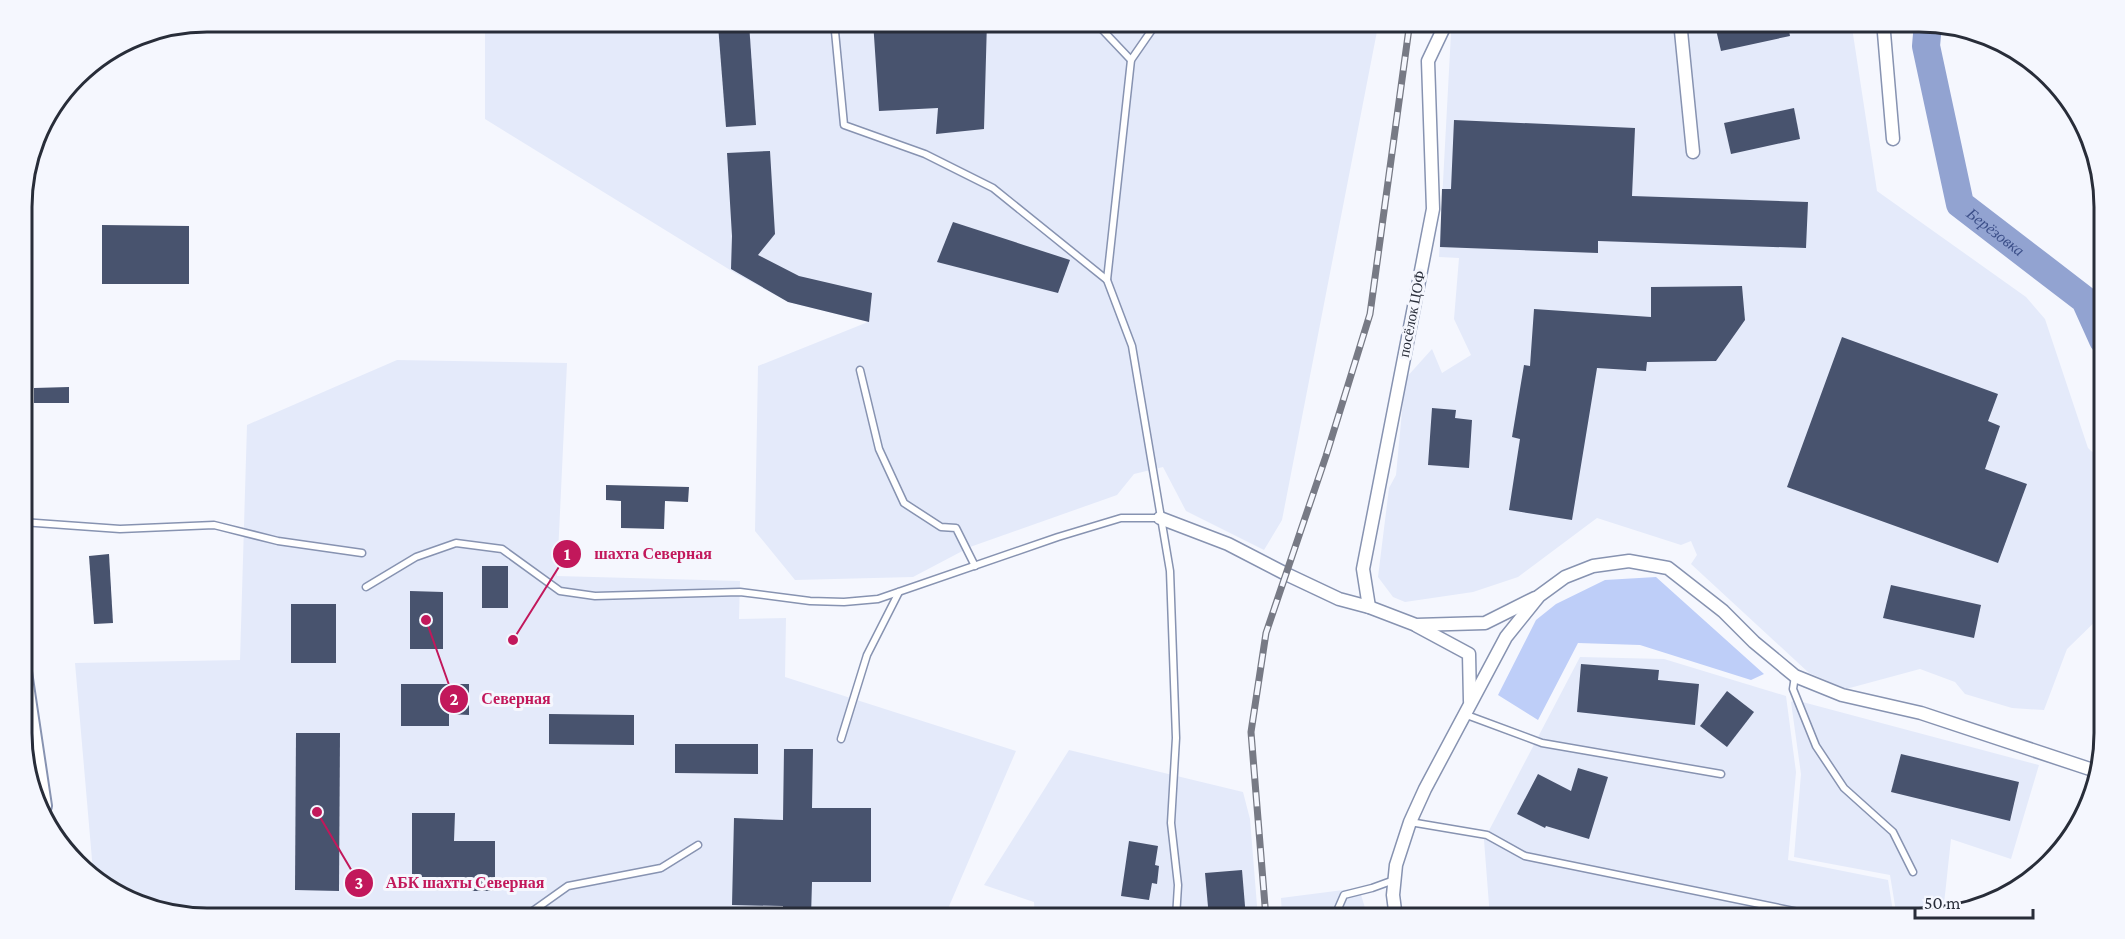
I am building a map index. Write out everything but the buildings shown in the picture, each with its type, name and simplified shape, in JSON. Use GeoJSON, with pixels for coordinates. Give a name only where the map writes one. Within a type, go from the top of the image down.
{"type":"FeatureCollection","features":[{"type":"Feature","properties":{"kind":"street","name":"посёлок ЦОФ"},"geometry":{"type":"LineString","coordinates":[[1369,607],[1363,569],[1433,209],[1428,61],[1442,32]]}},
{"type":"Feature","properties":{"kind":"street"},"geometry":{"type":"LineString","coordinates":[[1681,32],[1693,152]]}},
{"type":"Feature","properties":{"kind":"street"},"geometry":{"type":"LineString","coordinates":[[1884,32],[1893,139]]}},
{"type":"Feature","properties":{"kind":"street"},"geometry":{"type":"LineString","coordinates":[[1160,518],[1227,544],[1339,599],[1369,607],[1416,626],[1469,654],[1467,708]]}},
{"type":"Feature","properties":{"kind":"street"},"geometry":{"type":"LineString","coordinates":[[1416,626],[1485,623],[1539,596],[1565,577],[1593,566],[1629,561],[1668,568],[1723,611],[1754,642],[1795,676],[1842,695],[1921,713],[2089,769]]}},
{"type":"Feature","properties":{"kind":"street"},"geometry":{"type":"LineString","coordinates":[[1395,907],[1393,895],[1396,865],[1410,822],[1467,708],[1506,637],[1539,596]]}},
{"type":"Feature","properties":{"kind":"street"},"geometry":{"type":"LineString","coordinates":[[32,733],[40,785]]}},
{"type":"Feature","properties":{"kind":"lane"},"geometry":{"type":"LineString","coordinates":[[835,32],[844,125],[925,154],[993,188],[1107,280]]}},
{"type":"Feature","properties":{"kind":"lane"},"geometry":{"type":"LineString","coordinates":[[1104,32],[1131,60]]}},
{"type":"Feature","properties":{"kind":"lane"},"geometry":{"type":"LineString","coordinates":[[1150,32],[1131,60],[1107,280],[1132,346],[1170,571],[1176,738],[1171,823],[1178,885],[1177,907]]}},
{"type":"Feature","properties":{"kind":"lane"},"geometry":{"type":"LineString","coordinates":[[860,370],[879,449],[904,503],[941,527],[956,528],[975,566]]}},
{"type":"Feature","properties":{"kind":"lane"},"geometry":{"type":"LineString","coordinates":[[366,587],[416,557],[456,543],[502,549],[560,591],[595,596],[740,592],[844,603],[878,599],[1058,537],[1121,518],[1160,518]]}},
{"type":"Feature","properties":{"kind":"lane"},"geometry":{"type":"LineString","coordinates":[[32,523],[120,529],[214,525],[278,541],[362,553]]}},
{"type":"Feature","properties":{"kind":"lane"},"geometry":{"type":"LineString","coordinates":[[841,739],[867,655],[899,592]]}},
{"type":"Feature","properties":{"kind":"lane"},"geometry":{"type":"LineString","coordinates":[[1795,676],[1793,689],[1816,746],[1844,788],[1893,832],[1913,872]]}},
{"type":"Feature","properties":{"kind":"lane"},"geometry":{"type":"LineString","coordinates":[[1467,708],[1542,743],[1721,774]]}},
{"type":"Feature","properties":{"kind":"lane"},"geometry":{"type":"LineString","coordinates":[[1410,822],[1487,834],[1525,856],[1775,907]]}},
{"type":"Feature","properties":{"kind":"lane"},"geometry":{"type":"LineString","coordinates":[[537,908],[568,886],[661,867],[698,844]]}},
{"type":"Feature","properties":{"kind":"lane"},"geometry":{"type":"LineString","coordinates":[[1339,907],[1344,895],[1372,888],[1394,879]]}},
{"type":"Feature","properties":{"kind":"shaded area"},"geometry":{"type":"Polygon","coordinates":[[[485,32],[1377,32],[1282,520],[1264,550],[1186,511],[1163,467],[1134,474],[1117,495],[970,547],[913,577],[795,580],[755,531],[758,366],[868,322],[788,302],[735,273],[485,119],[485,32]]]}},
{"type":"Feature","properties":{"kind":"shaded area"},"geometry":{"type":"Polygon","coordinates":[[[1853,32],[1877,191],[2026,297],[2045,319],[2088,448],[2094,454],[2094,623],[2067,649],[2044,710],[2012,708],[1965,694],[1955,682],[1920,669],[1846,689],[1809,673],[1691,564],[1697,555],[1691,541],[1681,545],[1597,518],[1518,577],[1473,592],[1405,602],[1393,597],[1378,577],[1389,488],[1396,475],[1405,379],[1432,349],[1442,373],[1471,355],[1454,319],[1459,258],[1439,257],[1451,33],[1853,32]]]}},
{"type":"Feature","properties":{"kind":"shaded area"},"geometry":{"type":"Polygon","coordinates":[[[397,360],[567,363],[557,576],[740,581],[739,619],[786,618],[785,677],[1016,751],[948,908],[207,908],[173,904],[150,898],[119,884],[100,871],[92,864],[75,663],[240,660],[247,425],[397,360]]]}},
{"type":"Feature","properties":{"kind":"shaded area"},"geometry":{"type":"Polygon","coordinates":[[[1656,577],[1764,674],[1751,680],[1640,645],[1578,643],[1538,720],[1498,695],[1536,620],[1556,604],[1605,580],[1656,577]]]}},
{"type":"Feature","properties":{"kind":"shaded area"},"geometry":{"type":"Polygon","coordinates":[[[1580,657],[1664,659],[1786,696],[1796,772],[1788,860],[1888,880],[1892,907],[1489,907],[1484,840],[1580,657]]]}},
{"type":"Feature","properties":{"kind":"shaded area"},"geometry":{"type":"Polygon","coordinates":[[[1795,700],[2039,765],[2011,859],[1951,839],[1944,905],[1895,907],[1890,875],[1794,857],[1801,774],[1791,702],[1795,700]]]}},
{"type":"Feature","properties":{"kind":"shaded area"},"geometry":{"type":"Polygon","coordinates":[[[1069,750],[1243,792],[1250,819],[1257,907],[1034,908],[1034,902],[984,885],[1069,750]]]}},
{"type":"Feature","properties":{"kind":"shaded area"},"geometry":{"type":"Polygon","coordinates":[[[1359,888],[1365,907],[1281,907],[1281,898],[1359,888]]]}},
{"type":"Feature","properties":{"kind":"waterway","name":"Берёзовка"},"geometry":{"type":"LineString","coordinates":[[1927,32],[1926,46],[1960,204],[2085,300],[2094,320]]}},
{"type":"Feature","properties":{"kind":"railway"},"geometry":{"type":"LineString","coordinates":[[1265,907],[1251,732],[1266,633],[1326,456],[1370,314],[1408,32]]}},
{"type":"Feature","properties":{"kind":"place","name":"Северная"},"geometry":{"type":"Point","coordinates":[426,620]}},
{"type":"Feature","properties":{"kind":"place","name":"шахта Северная"},"geometry":{"type":"Point","coordinates":[513,640]}},
{"type":"Feature","properties":{"kind":"place","name":"АБК шахты Северная"},"geometry":{"type":"Point","coordinates":[317,812]}}]}
